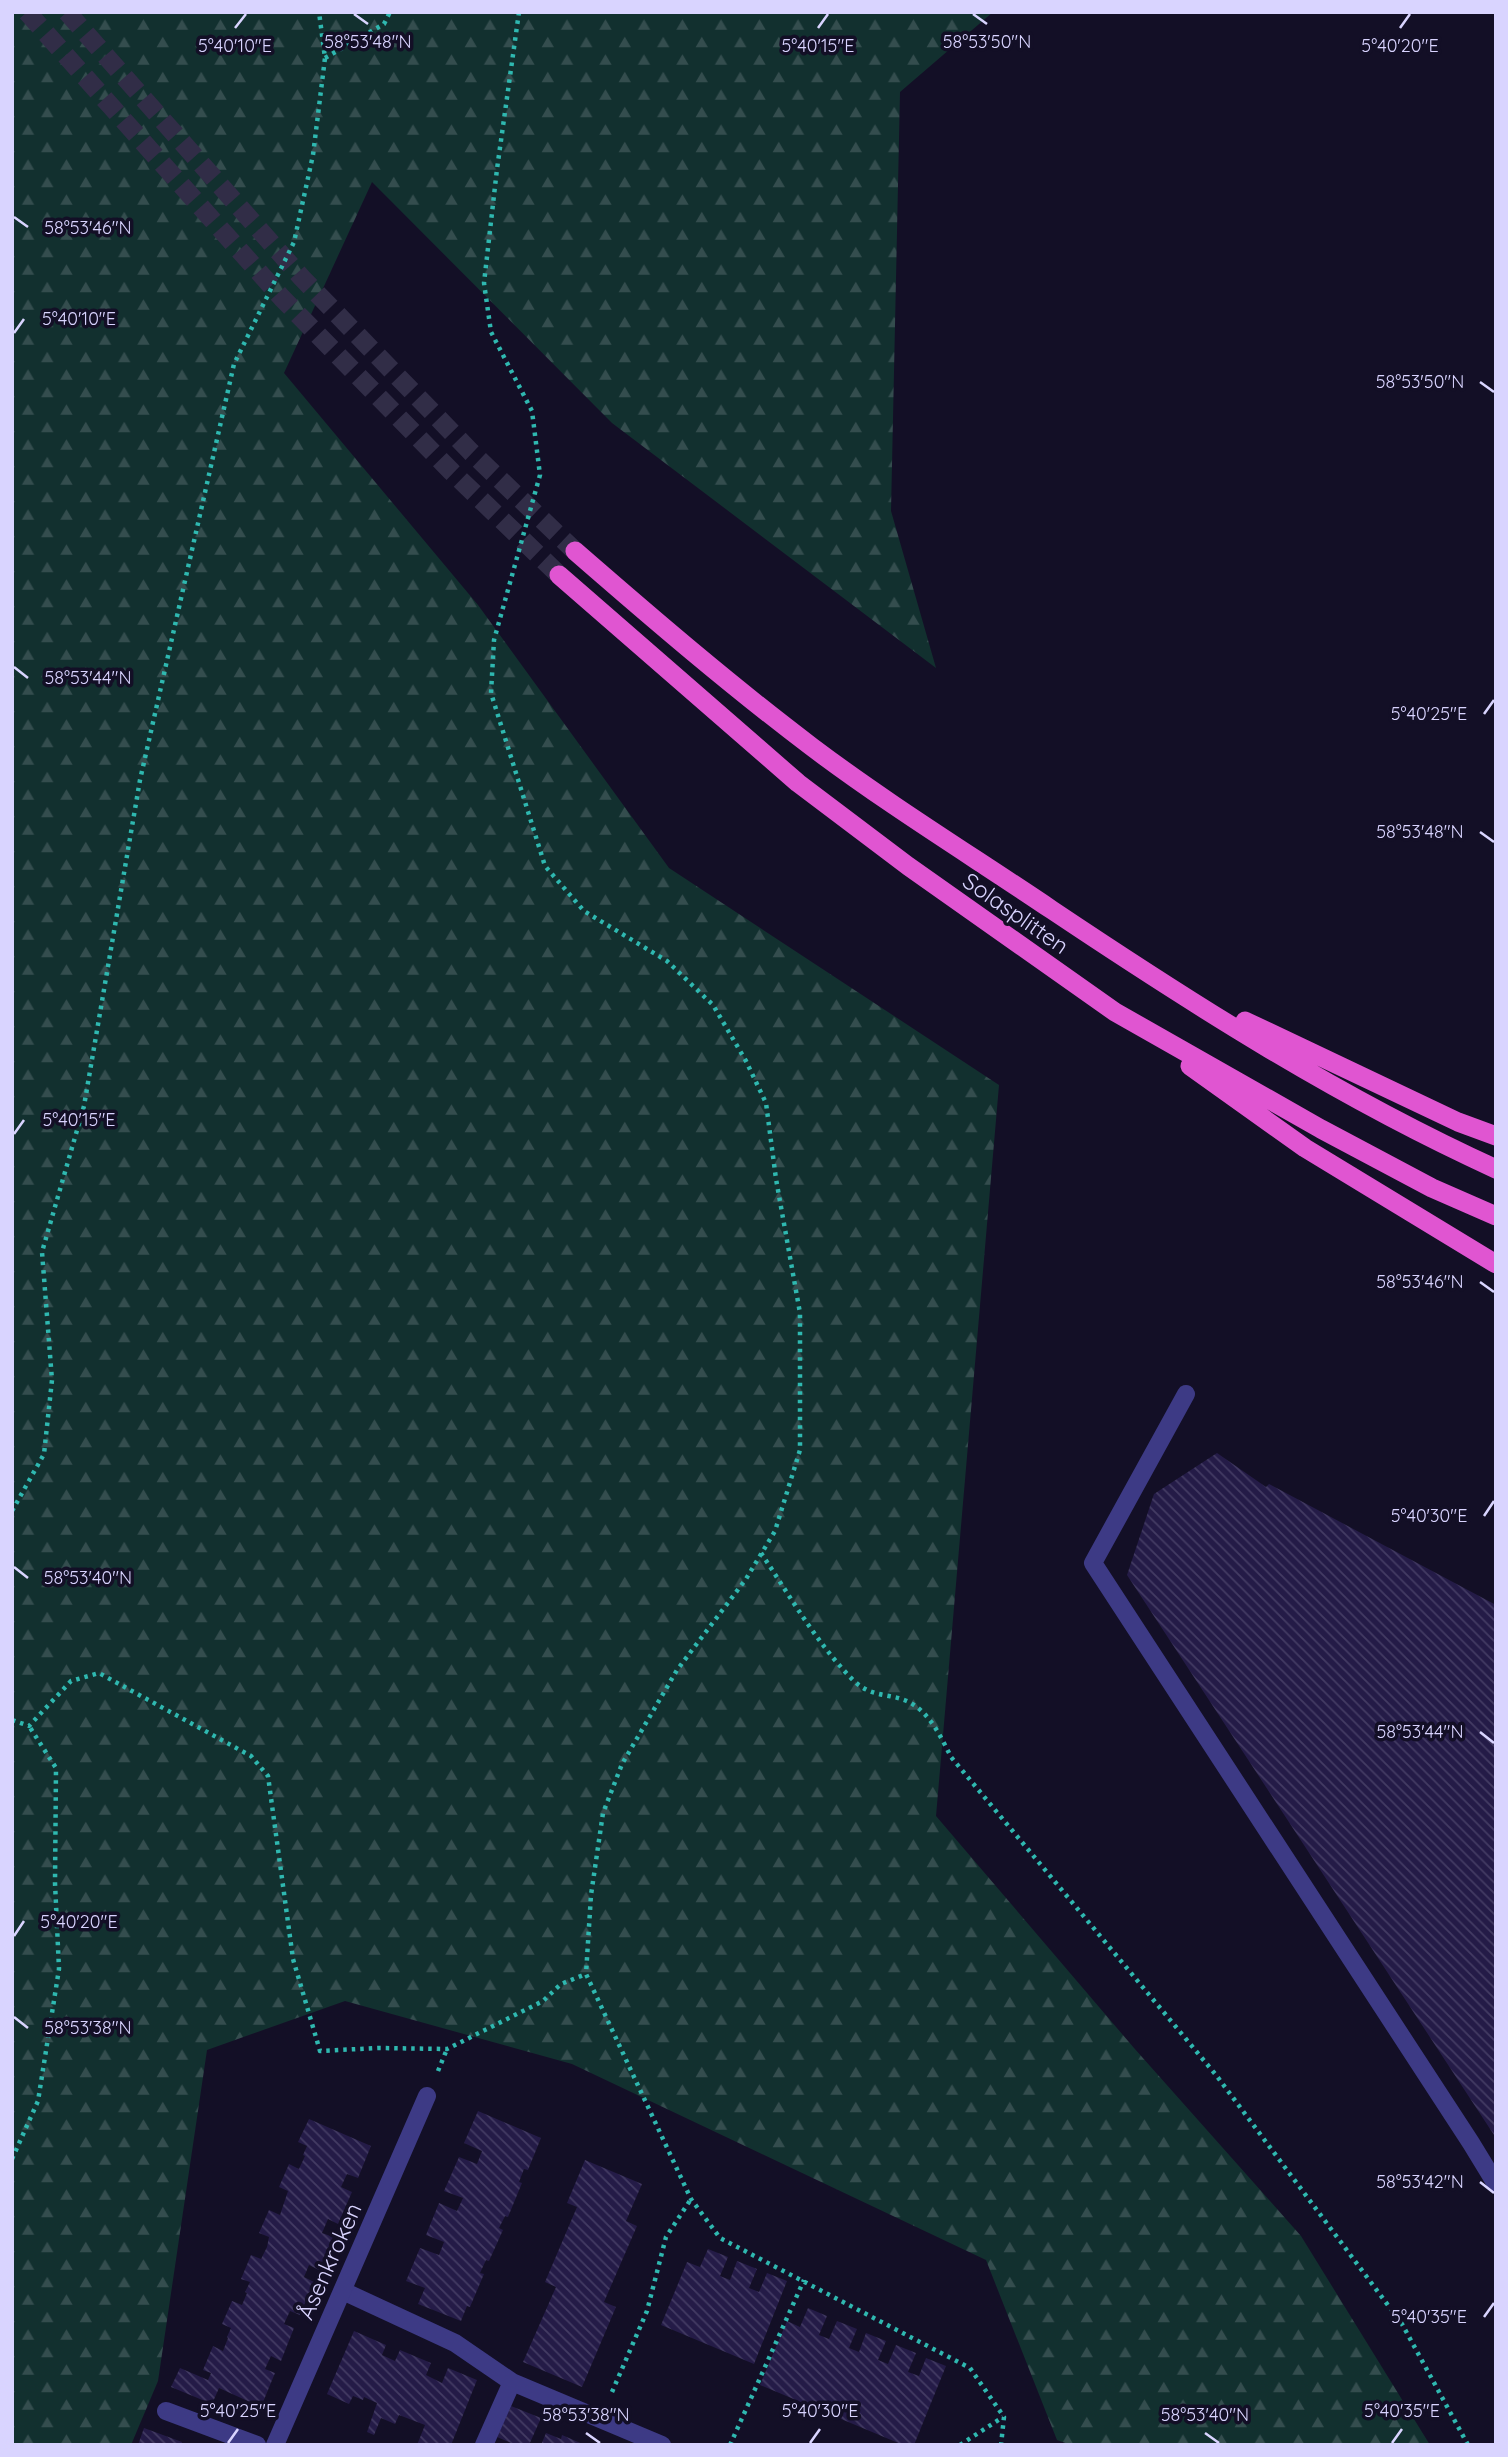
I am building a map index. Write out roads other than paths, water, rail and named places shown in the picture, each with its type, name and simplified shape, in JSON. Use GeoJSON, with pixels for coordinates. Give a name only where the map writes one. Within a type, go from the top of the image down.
{"type":"FeatureCollection","features":[{"type":"Feature","properties":{"kind":"highway","name":"Solasplitten"},"geometry":{"type":"LineString","coordinates":[[575,551],[701,660],[815,749],[1153,978],[1250,1038],[1344,1091],[1452,1149],[1496,1168]]}},
{"type":"Feature","properties":{"kind":"highway","name":"Solasplitten"},"geometry":{"type":"LineString","coordinates":[[559,575],[798,783],[908,866],[1115,1012],[1321,1129],[1432,1188],[1496,1216]]}},
{"type":"Feature","properties":{"kind":"highway"},"geometry":{"type":"LineString","coordinates":[[1153,978],[1458,1122],[1496,1136]]}},
{"type":"Feature","properties":{"kind":"highway"},"geometry":{"type":"LineString","coordinates":[[1115,1012],[1305,1148],[1496,1264]]}},
{"type":"Feature","properties":{"kind":"street"},"geometry":{"type":"LineString","coordinates":[[1186,1394],[1093,1563],[1496,2185]]}},
{"type":"Feature","properties":{"kind":"street","name":"Åsenkroken"},"geometry":{"type":"LineString","coordinates":[[275,2445],[427,2096]]}},
{"type":"Feature","properties":{"kind":"street"},"geometry":{"type":"LineString","coordinates":[[343,2291],[456,2343],[512,2382],[662,2445]]}},
{"type":"Feature","properties":{"kind":"street"},"geometry":{"type":"LineString","coordinates":[[484,2445],[512,2382]]}},
{"type":"Feature","properties":{"kind":"street"},"geometry":{"type":"LineString","coordinates":[[166,2411],[257,2445]]}},
{"type":"Feature","properties":{"kind":"tunnel"},"geometry":{"type":"LineString","coordinates":[[27,12],[282,298],[452,472],[559,575]]}},
{"type":"Feature","properties":{"kind":"tunnel"},"geometry":{"type":"LineString","coordinates":[[67,12],[302,278],[471,452],[575,551]]}}]}
